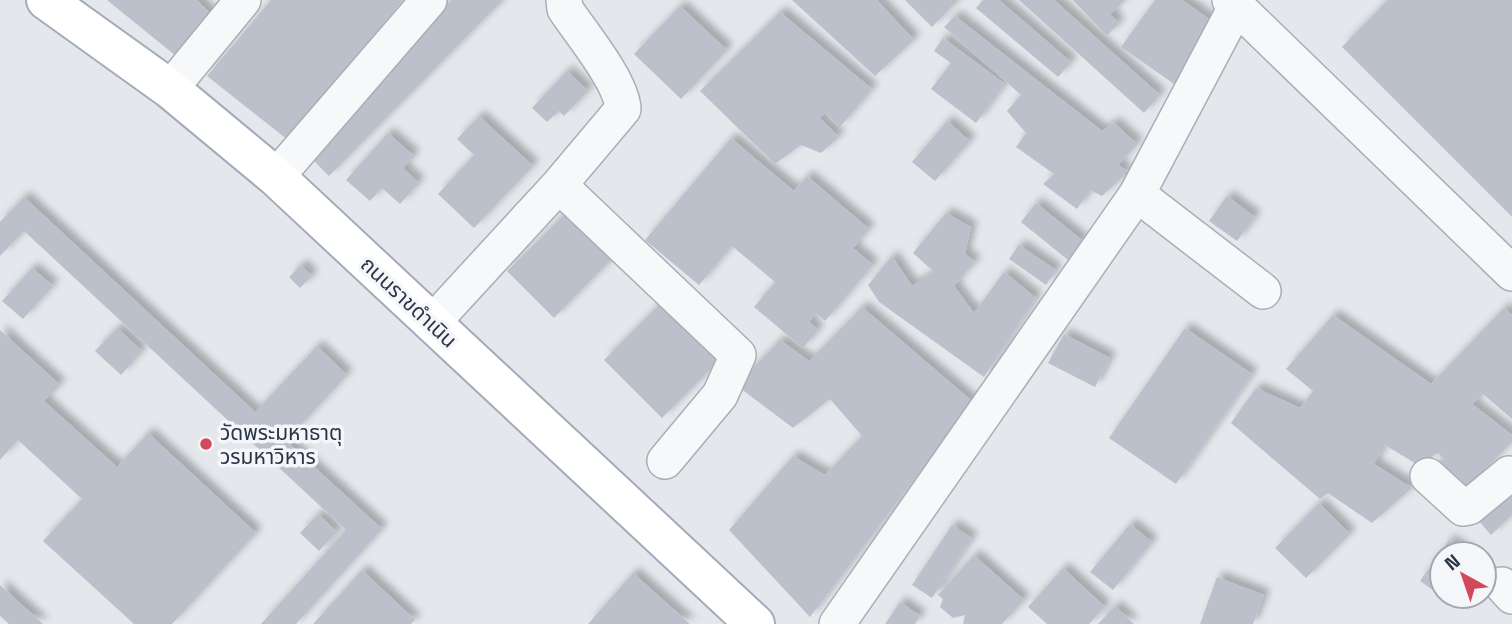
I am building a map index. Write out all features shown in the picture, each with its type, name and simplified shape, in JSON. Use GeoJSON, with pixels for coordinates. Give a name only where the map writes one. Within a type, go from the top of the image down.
{"type":"FeatureCollection","features":[{"type":"Feature","properties":{"kind":"main road","name":"ถนนราขดำเนิน"},"geometry":{"type":"LineString","coordinates":[[46,0],[170,89],[276,177],[755,624]]}},
{"type":"Feature","properties":{"kind":"street"},"geometry":{"type":"LineString","coordinates":[[170,89],[243,0]]}},
{"type":"Feature","properties":{"kind":"street"},"geometry":{"type":"LineString","coordinates":[[276,177],[429,0]]}},
{"type":"Feature","properties":{"kind":"street"},"geometry":{"type":"LineString","coordinates":[[432,323],[559,186],[623,109],[623,99],[603,64],[565,9],[564,0]]}},
{"type":"Feature","properties":{"kind":"street"},"geometry":{"type":"LineString","coordinates":[[837,624],[1136,194],[1233,3],[1512,273]]}},
{"type":"Feature","properties":{"kind":"street"},"geometry":{"type":"LineString","coordinates":[[559,186],[738,355],[720,395],[665,461]]}},
{"type":"Feature","properties":{"kind":"street"},"geometry":{"type":"LineString","coordinates":[[1136,194],[1263,291]]}},
{"type":"Feature","properties":{"kind":"street"},"geometry":{"type":"LineString","coordinates":[[1428,476],[1463,508],[1469,508],[1509,474],[1512,476]]}},
{"type":"Feature","properties":{"kind":"building"},"geometry":{"type":"Polygon","coordinates":[[[107,0],[197,0],[214,17],[176,56],[107,0]]]}},
{"type":"Feature","properties":{"kind":"building"},"geometry":{"type":"Polygon","coordinates":[[[271,0],[403,0],[288,140],[207,76],[271,0]]]}},
{"type":"Feature","properties":{"kind":"building"},"geometry":{"type":"Polygon","coordinates":[[[451,0],[503,0],[329,176],[311,158],[451,0]]]}},
{"type":"Feature","properties":{"kind":"building"},"geometry":{"type":"Polygon","coordinates":[[[792,0],[877,0],[914,40],[875,76],[792,0]]]}},
{"type":"Feature","properties":{"kind":"building"},"geometry":{"type":"Polygon","coordinates":[[[905,0],[958,0],[932,27],[905,0]]]}},
{"type":"Feature","properties":{"kind":"building"},"geometry":{"type":"Polygon","coordinates":[[[983,0],[999,0],[1071,62],[1058,77],[976,8],[983,0]]]}},
{"type":"Feature","properties":{"kind":"building"},"geometry":{"type":"Polygon","coordinates":[[[1019,0],[1054,0],[1160,95],[1144,113],[1019,0]]]}},
{"type":"Feature","properties":{"kind":"building"},"geometry":{"type":"Polygon","coordinates":[[[1073,0],[1125,0],[1110,14],[1119,23],[1107,36],[1073,0]]]}},
{"type":"Feature","properties":{"kind":"building"},"geometry":{"type":"Polygon","coordinates":[[[1155,0],[1182,0],[1216,24],[1174,84],[1121,47],[1155,0]]]}},
{"type":"Feature","properties":{"kind":"building"},"geometry":{"type":"Polygon","coordinates":[[[1388,0],[1512,0],[1512,217],[1342,47],[1388,0]]]}},
{"type":"Feature","properties":{"kind":"building"},"geometry":{"type":"Polygon","coordinates":[[[680,6],[727,50],[681,99],[634,54],[680,6]]]}},
{"type":"Feature","properties":{"kind":"building"},"geometry":{"type":"Polygon","coordinates":[[[780,12],[872,89],[840,127],[825,113],[820,118],[839,137],[821,153],[801,145],[775,164],[700,91],[780,12]]]}},
{"type":"Feature","properties":{"kind":"building"},"geometry":{"type":"Polygon","coordinates":[[[955,16],[1102,131],[1114,123],[1137,144],[1118,165],[1128,172],[1102,196],[1090,190],[1077,209],[1043,184],[1054,174],[1016,147],[1026,133],[1007,111],[1021,95],[944,27],[955,16]]]}},
{"type":"Feature","properties":{"kind":"building"},"geometry":{"type":"Polygon","coordinates":[[[943,38],[1005,84],[976,123],[931,89],[951,63],[934,51],[943,38]]]}},
{"type":"Feature","properties":{"kind":"building"},"geometry":{"type":"Polygon","coordinates":[[[567,71],[588,91],[564,116],[559,111],[547,122],[532,108],[567,71]]]}},
{"type":"Feature","properties":{"kind":"building"},"geometry":{"type":"Polygon","coordinates":[[[479,116],[533,166],[474,228],[438,194],[474,155],[457,139],[479,116]]]}},
{"type":"Feature","properties":{"kind":"building"},"geometry":{"type":"Polygon","coordinates":[[[947,121],[970,141],[935,181],[912,162],[947,121]]]}},
{"type":"Feature","properties":{"kind":"building"},"geometry":{"type":"Polygon","coordinates":[[[388,133],[414,156],[403,168],[419,183],[400,204],[382,188],[370,201],[346,180],[388,133]]]}},
{"type":"Feature","properties":{"kind":"building"},"geometry":{"type":"Polygon","coordinates":[[[731,138],[794,191],[807,176],[869,229],[853,248],[873,265],[825,321],[816,313],[809,322],[818,330],[803,348],[754,307],[775,282],[732,246],[699,285],[645,240],[731,138]]]}},
{"type":"Feature","properties":{"kind":"building"},"geometry":{"type":"Polygon","coordinates":[[[1227,196],[1255,217],[1237,241],[1209,221],[1227,196]]]}},
{"type":"Feature","properties":{"kind":"building"},"geometry":{"type":"Polygon","coordinates":[[[24,197],[255,412],[317,346],[347,375],[286,441],[382,529],[296,624],[261,624],[346,530],[24,231],[0,256],[0,222],[24,197]]]}},
{"type":"Feature","properties":{"kind":"building"},"geometry":{"type":"Polygon","coordinates":[[[1036,203],[1083,241],[1068,260],[1021,222],[1036,203]]]}},
{"type":"Feature","properties":{"kind":"building"},"geometry":{"type":"Polygon","coordinates":[[[946,213],[971,227],[965,254],[975,262],[954,286],[974,313],[1004,272],[1036,298],[984,377],[879,302],[868,285],[892,256],[912,286],[934,272],[913,253],[946,213]]]}},
{"type":"Feature","properties":{"kind":"building"},"geometry":{"type":"Polygon","coordinates":[[[565,214],[611,260],[554,318],[507,271],[565,214]]]}},
{"type":"Feature","properties":{"kind":"building"},"geometry":{"type":"Polygon","coordinates":[[[1019,245],[1056,270],[1046,285],[1009,259],[1019,245]]]}},
{"type":"Feature","properties":{"kind":"building"},"geometry":{"type":"Polygon","coordinates":[[[301,265],[312,276],[300,288],[289,277],[301,265]]]}},
{"type":"Feature","properties":{"kind":"building"},"geometry":{"type":"Polygon","coordinates":[[[32,268],[53,286],[23,319],[2,301],[32,268]]]}},
{"type":"Feature","properties":{"kind":"building"},"geometry":{"type":"Polygon","coordinates":[[[663,301],[721,359],[662,418],[604,360],[663,301]]]}},
{"type":"Feature","properties":{"kind":"building"},"geometry":{"type":"Polygon","coordinates":[[[862,307],[973,402],[810,617],[729,530],[793,456],[825,475],[862,436],[830,399],[793,428],[736,385],[780,340],[809,361],[862,307]]]}},
{"type":"Feature","properties":{"kind":"building"},"geometry":{"type":"Polygon","coordinates":[[[1504,308],[1512,315],[1512,419],[1483,394],[1472,404],[1512,435],[1512,442],[1464,491],[1432,465],[1444,459],[1438,453],[1418,465],[1385,445],[1374,464],[1412,488],[1372,523],[1328,493],[1320,499],[1231,423],[1256,388],[1300,408],[1313,391],[1286,369],[1333,315],[1431,384],[1504,308]]]}},
{"type":"Feature","properties":{"kind":"building"},"geometry":{"type":"Polygon","coordinates":[[[117,328],[142,351],[121,375],[95,351],[117,328]]]}},
{"type":"Feature","properties":{"kind":"building"},"geometry":{"type":"Polygon","coordinates":[[[1185,328],[1252,374],[1176,484],[1109,438],[1185,328]]]}},
{"type":"Feature","properties":{"kind":"building"},"geometry":{"type":"Polygon","coordinates":[[[0,330],[60,385],[44,401],[117,467],[148,433],[256,533],[172,624],[134,624],[43,541],[82,499],[18,440],[0,460],[0,330]]]}},
{"type":"Feature","properties":{"kind":"building"},"geometry":{"type":"Polygon","coordinates":[[[1064,334],[1110,358],[1095,387],[1048,363],[1064,334]]]}},
{"type":"Feature","properties":{"kind":"building"},"geometry":{"type":"Polygon","coordinates":[[[1512,489],[1512,515],[1491,535],[1472,513],[1512,489]]]}},
{"type":"Feature","properties":{"kind":"building"},"geometry":{"type":"Polygon","coordinates":[[[1319,503],[1350,534],[1306,578],[1275,548],[1319,503]]]}},
{"type":"Feature","properties":{"kind":"building"},"geometry":{"type":"Polygon","coordinates":[[[318,514],[337,532],[319,551],[300,533],[318,514]]]}},
{"type":"Feature","properties":{"kind":"building"},"geometry":{"type":"Polygon","coordinates":[[[1130,524],[1152,542],[1113,590],[1090,572],[1130,524]]]}},
{"type":"Feature","properties":{"kind":"building"},"geometry":{"type":"Polygon","coordinates":[[[952,525],[972,538],[932,598],[912,585],[952,525]]]}},
{"type":"Feature","properties":{"kind":"building"},"geometry":{"type":"Polygon","coordinates":[[[974,555],[1024,600],[1002,624],[963,624],[965,615],[953,618],[940,607],[943,599],[938,595],[974,555]]]}},
{"type":"Feature","properties":{"kind":"building"},"geometry":{"type":"Polygon","coordinates":[[[1063,568],[1105,607],[1089,624],[1047,624],[1028,607],[1063,568]]]}},
{"type":"Feature","properties":{"kind":"building"},"geometry":{"type":"Polygon","coordinates":[[[362,570],[415,620],[411,624],[313,624],[362,570]]]}},
{"type":"Feature","properties":{"kind":"building"},"geometry":{"type":"Polygon","coordinates":[[[1428,570],[1428,587],[1420,581],[1428,570]]]}},
{"type":"Feature","properties":{"kind":"building"},"geometry":{"type":"Polygon","coordinates":[[[633,573],[690,624],[588,624],[633,573]]]}},
{"type":"Feature","properties":{"kind":"building"},"geometry":{"type":"Polygon","coordinates":[[[1217,577],[1264,595],[1253,624],[1200,624],[1217,577]]]}},
{"type":"Feature","properties":{"kind":"building"},"geometry":{"type":"Polygon","coordinates":[[[0,585],[43,624],[9,624],[0,616],[0,585]]]}},
{"type":"Feature","properties":{"kind":"building"},"geometry":{"type":"Polygon","coordinates":[[[900,602],[920,616],[915,624],[885,624],[900,602]]]}},
{"type":"Feature","properties":{"kind":"building"},"geometry":{"type":"Polygon","coordinates":[[[1115,606],[1134,624],[1098,624],[1115,606]]]}},
{"type":"Feature","properties":{"kind":"place","name":"วัดพระมหาธาตุ วรมหาวิหาร"},"geometry":{"type":"Point","coordinates":[206,444]}}]}
